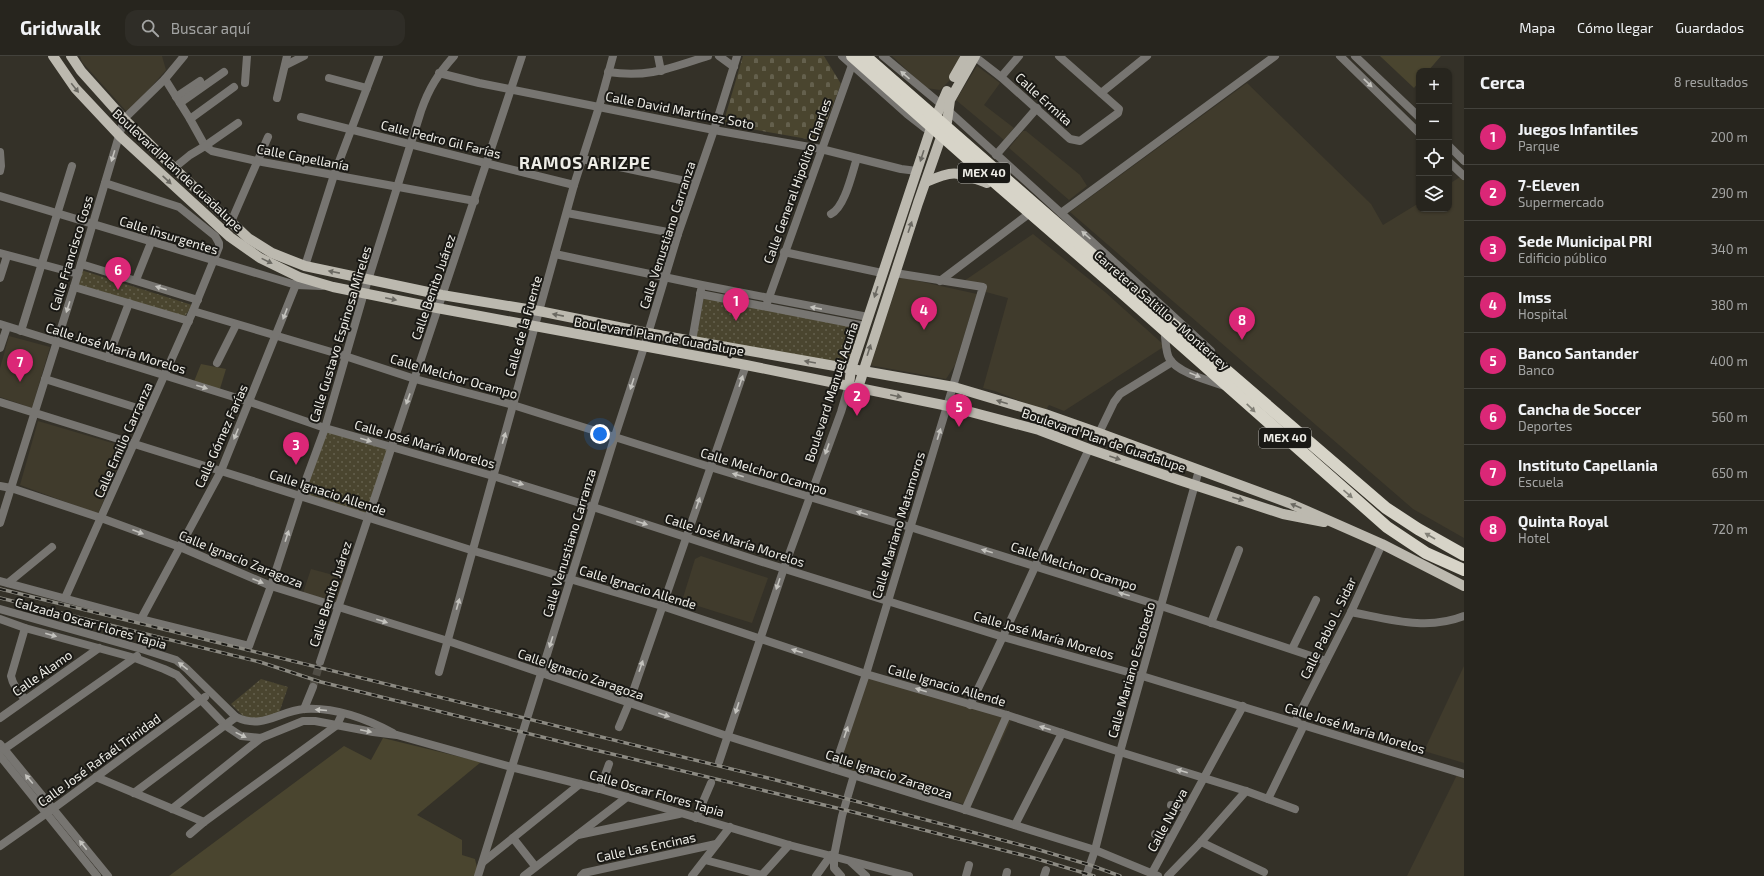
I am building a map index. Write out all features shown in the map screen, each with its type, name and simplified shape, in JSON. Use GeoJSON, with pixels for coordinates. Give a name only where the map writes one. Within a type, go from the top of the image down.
{"type":"FeatureCollection","features":[{"type":"Feature","properties":{"kind":"highway","name":"Carretera Saltillo - Monterrey"},"geometry":{"type":"LineString","coordinates":[[864,56],[1122,286],[1188,352],[1387,527],[1426,553],[1463,570]]}},
{"type":"Feature","properties":{"kind":"highway","name":"Carretera Saltillo - Monterrey"},"geometry":{"type":"LineString","coordinates":[[852,60],[1122,286],[1224,369],[1386,508],[1418,529],[1464,555]]}},
{"type":"Feature","properties":{"kind":"main road","name":"Boulevard Plan de Guadalupe"},"geometry":{"type":"LineString","coordinates":[[53,56],[75,88],[120,136],[230,237],[260,258],[298,281],[746,365],[948,406],[1039,430],[1089,449],[1283,514],[1332,523]]}},
{"type":"Feature","properties":{"kind":"main road","name":"Boulevard Plan de Guadalupe"},"geometry":{"type":"LineString","coordinates":[[71,56],[80,71],[124,119],[248,238],[272,253],[305,266],[442,295],[539,311],[648,333],[954,387],[1045,414],[1288,503],[1382,544],[1464,586]]}},
{"type":"Feature","properties":{"kind":"main road","name":"Boulevard Manuel Acuña"},"geometry":{"type":"LineString","coordinates":[[853,387],[862,371],[947,122],[946,109],[950,87],[966,56]]}},
{"type":"Feature","properties":{"kind":"main road","name":"Boulevard Manuel Acuña"},"geometry":{"type":"LineString","coordinates":[[853,387],[851,369],[930,131],[946,109],[974,56]]}},
{"type":"Feature","properties":{"kind":"main road"},"geometry":{"type":"LineString","coordinates":[[926,182],[952,172],[961,173],[987,183]]}},
{"type":"Feature","properties":{"kind":"street"},"geometry":{"type":"LineString","coordinates":[[245,83],[247,56]]}},
{"type":"Feature","properties":{"kind":"street"},"geometry":{"type":"LineString","coordinates":[[277,98],[287,56]]}},
{"type":"Feature","properties":{"kind":"street"},"geometry":{"type":"LineString","coordinates":[[286,65],[304,56]]}},
{"type":"Feature","properties":{"kind":"street"},"geometry":{"type":"LineString","coordinates":[[305,266],[334,175],[379,56]]}},
{"type":"Feature","properties":{"kind":"street","name":"Calle Gustavo Espinosa Mireles"},"geometry":{"type":"LineString","coordinates":[[141,619],[247,646],[250,644],[271,586],[300,496],[325,428],[364,293],[428,92],[439,73],[454,56]]}},
{"type":"Feature","properties":{"kind":"street","name":"Calle Benito Juárez"},"geometry":{"type":"LineString","coordinates":[[320,662],[415,379],[437,308],[475,201],[522,56]]}},
{"type":"Feature","properties":{"kind":"street","name":"Calle de la Fuente"},"geometry":{"type":"LineString","coordinates":[[439,672],[474,551],[493,476],[574,185],[599,107],[613,56]]}},
{"type":"Feature","properties":{"kind":"street"},"geometry":{"type":"LineString","coordinates":[[658,56],[661,71]]}},
{"type":"Feature","properties":{"kind":"street"},"geometry":{"type":"LineString","coordinates":[[608,72],[629,75],[661,71],[708,56]]}},
{"type":"Feature","properties":{"kind":"street"},"geometry":{"type":"LineString","coordinates":[[719,56],[734,67]]}},
{"type":"Feature","properties":{"kind":"street","name":"Calle Venustiano Carranza"},"geometry":{"type":"LineString","coordinates":[[478,876],[678,234],[714,130],[737,56]]}},
{"type":"Feature","properties":{"kind":"street"},"geometry":{"type":"LineString","coordinates":[[842,56],[852,60],[907,114],[930,131],[987,183],[1165,337],[1188,352]]}},
{"type":"Feature","properties":{"kind":"street"},"geometry":{"type":"LineString","coordinates":[[883,56],[946,109],[1203,342],[1215,355],[1224,369]]}},
{"type":"Feature","properties":{"kind":"street","name":"Calle Ermita"},"geometry":{"type":"LineString","coordinates":[[974,56],[1037,108],[1070,139],[1080,141],[1118,113],[1119,108],[1101,93]]}},
{"type":"Feature","properties":{"kind":"street"},"geometry":{"type":"LineString","coordinates":[[1001,77],[1019,56]]}},
{"type":"Feature","properties":{"kind":"street"},"geometry":{"type":"LineString","coordinates":[[1059,56],[1101,93],[1144,57]]}},
{"type":"Feature","properties":{"kind":"street"},"geometry":{"type":"LineString","coordinates":[[1061,212],[1275,56]]}},
{"type":"Feature","properties":{"kind":"street"},"geometry":{"type":"LineString","coordinates":[[1340,56],[1416,130]]}},
{"type":"Feature","properties":{"kind":"street"},"geometry":{"type":"LineString","coordinates":[[1355,56],[1416,114]]}},
{"type":"Feature","properties":{"kind":"street"},"geometry":{"type":"LineString","coordinates":[[124,119],[165,79],[182,57]]}},
{"type":"Feature","properties":{"kind":"street","name":"Calle General Hipólito Charles"},"geometry":{"type":"LineString","coordinates":[[768,302],[784,252],[852,60]]}},
{"type":"Feature","properties":{"kind":"street"},"geometry":{"type":"LineString","coordinates":[[178,100],[224,72]]}},
{"type":"Feature","properties":{"kind":"street","name":"Calle David Martínez Soto"},"geometry":{"type":"LineString","coordinates":[[439,73],[460,79],[714,130],[821,149],[901,169],[917,171]]}},
{"type":"Feature","properties":{"kind":"street"},"geometry":{"type":"LineString","coordinates":[[329,78],[367,88]]}},
{"type":"Feature","properties":{"kind":"street"},"geometry":{"type":"LineString","coordinates":[[165,79],[205,146]]}},
{"type":"Feature","properties":{"kind":"street"},"geometry":{"type":"LineString","coordinates":[[178,100],[200,81]]}},
{"type":"Feature","properties":{"kind":"street"},"geometry":{"type":"LineString","coordinates":[[190,119],[234,87]]}},
{"type":"Feature","properties":{"kind":"street"},"geometry":{"type":"LineString","coordinates":[[907,114],[918,111],[920,108],[922,100],[920,87]]}},
{"type":"Feature","properties":{"kind":"street"},"geometry":{"type":"LineString","coordinates":[[996,155],[1037,108]]}},
{"type":"Feature","properties":{"kind":"street","name":"Calle Pedro Gil Farías"},"geometry":{"type":"LineString","coordinates":[[301,118],[574,185]]}},
{"type":"Feature","properties":{"kind":"street","name":"Calle Francisco Coss"},"geometry":{"type":"LineString","coordinates":[[0,523],[78,274],[124,119]]}},
{"type":"Feature","properties":{"kind":"street"},"geometry":{"type":"LineString","coordinates":[[174,168],[190,155],[238,123]]}},
{"type":"Feature","properties":{"kind":"street"},"geometry":{"type":"LineString","coordinates":[[954,154],[954,143],[958,136],[970,131]]}},
{"type":"Feature","properties":{"kind":"street"},"geometry":{"type":"LineString","coordinates":[[231,222],[268,137]]}},
{"type":"Feature","properties":{"kind":"street","name":"Calle Capellanía"},"geometry":{"type":"LineString","coordinates":[[205,146],[212,151],[257,162],[475,201]]}},
{"type":"Feature","properties":{"kind":"street"},"geometry":{"type":"LineString","coordinates":[[1452,149],[1464,161]]}},
{"type":"Feature","properties":{"kind":"street"},"geometry":{"type":"LineString","coordinates":[[0,152],[0,171]]}},
{"type":"Feature","properties":{"kind":"street"},"geometry":{"type":"LineString","coordinates":[[831,214],[836,212],[841,205],[857,158]]}},
{"type":"Feature","properties":{"kind":"street"},"geometry":{"type":"LineString","coordinates":[[582,159],[695,183]]}},
{"type":"Feature","properties":{"kind":"street"},"geometry":{"type":"LineString","coordinates":[[1452,165],[1464,176]]}},
{"type":"Feature","properties":{"kind":"street"},"geometry":{"type":"LineString","coordinates":[[21,331],[72,166]]}},
{"type":"Feature","properties":{"kind":"street","name":"Calle Emilio Carranza"},"geometry":{"type":"LineString","coordinates":[[65,598],[189,321],[220,247],[215,236],[179,207],[105,183]]}},
{"type":"Feature","properties":{"kind":"street","name":"Calle Insurgentes"},"geometry":{"type":"LineString","coordinates":[[0,196],[214,262],[298,281]]}},
{"type":"Feature","properties":{"kind":"street"},"geometry":{"type":"LineString","coordinates":[[567,213],[678,234]]}},
{"type":"Feature","properties":{"kind":"street"},"geometry":{"type":"LineString","coordinates":[[895,273],[940,281],[1026,216]]}},
{"type":"Feature","properties":{"kind":"street"},"geometry":{"type":"LineString","coordinates":[[136,280],[156,230]]}},
{"type":"Feature","properties":{"kind":"street"},"geometry":{"type":"LineString","coordinates":[[784,252],[882,273]]}},
{"type":"Feature","properties":{"kind":"street"},"geometry":{"type":"LineString","coordinates":[[0,278],[4,254],[78,274]]}},
{"type":"Feature","properties":{"kind":"street"},"geometry":{"type":"LineString","coordinates":[[555,254],[666,276],[702,285],[725,294]]}},
{"type":"Feature","properties":{"kind":"street"},"geometry":{"type":"LineString","coordinates":[[81,264],[198,300]]}},
{"type":"Feature","properties":{"kind":"street","name":"Calle Gómez Farías"},"geometry":{"type":"LineString","coordinates":[[141,619],[221,471],[298,281]]}},
{"type":"Feature","properties":{"kind":"street","name":"Calle Mariano Matamoros"},"geometry":{"type":"LineString","coordinates":[[834,768],[866,674],[983,287],[940,281]]}},
{"type":"Feature","properties":{"kind":"street"},"geometry":{"type":"LineString","coordinates":[[692,340],[702,285]]}},
{"type":"Feature","properties":{"kind":"street"},"geometry":{"type":"LineString","coordinates":[[74,287],[189,321]]}},
{"type":"Feature","properties":{"kind":"street"},"geometry":{"type":"LineString","coordinates":[[700,294],[725,294],[867,322]]}},
{"type":"Feature","properties":{"kind":"street"},"geometry":{"type":"LineString","coordinates":[[108,358],[129,303]]}},
{"type":"Feature","properties":{"kind":"street","name":"Calle Melchor Ocampo"},"geometry":{"type":"LineString","coordinates":[[193,311],[236,325],[345,356],[415,379],[513,405],[710,467],[910,526],[1161,606],[1326,661]]}},
{"type":"Feature","properties":{"kind":"street"},"geometry":{"type":"LineString","coordinates":[[217,363],[236,325]]}},
{"type":"Feature","properties":{"kind":"street"},"geometry":{"type":"LineString","coordinates":[[0,348],[3,326]]}},
{"type":"Feature","properties":{"kind":"street","name":"Calle José María Morelos"},"geometry":{"type":"LineString","coordinates":[[3,326],[165,375],[325,428],[493,476],[1004,637],[1243,706],[1464,774]]}},
{"type":"Feature","properties":{"kind":"street"},"geometry":{"type":"LineString","coordinates":[[1165,337],[1167,352],[1172,362],[1190,373],[1230,388]]}},
{"type":"Feature","properties":{"kind":"street"},"geometry":{"type":"LineString","coordinates":[[1099,433],[1114,402],[1120,394],[1172,362]]}},
{"type":"Feature","properties":{"kind":"street"},"geometry":{"type":"LineString","coordinates":[[619,727],[629,703],[746,365]]}},
{"type":"Feature","properties":{"kind":"street"},"geometry":{"type":"LineString","coordinates":[[45,379],[148,411]]}},
{"type":"Feature","properties":{"kind":"street","name":"Boulevard Manuel Acuña"},"geometry":{"type":"LineString","coordinates":[[719,762],[759,639],[809,497],[841,412],[853,387]]}},
{"type":"Feature","properties":{"kind":"street","name":"Calle Ignacio Allende"},"geometry":{"type":"LineString","coordinates":[[0,402],[474,551],[662,606],[866,674],[1007,715],[1246,791],[1295,809]]}},
{"type":"Feature","properties":{"kind":"street"},"geometry":{"type":"LineString","coordinates":[[970,705],[1004,637],[1034,566],[1089,449]]}},
{"type":"Feature","properties":{"kind":"street","name":"Calle Mariano Escobedo"},"geometry":{"type":"LineString","coordinates":[[1086,876],[1095,850],[1120,752],[1199,470]]}},
{"type":"Feature","properties":{"kind":"street","name":"Calle Ignacio Zaragoza"},"geometry":{"type":"LineString","coordinates":[[0,486],[11,488],[101,518],[180,547],[271,586],[448,641],[727,736],[1095,850],[1155,874]]}},
{"type":"Feature","properties":{"kind":"street","name":"Calle Pablo L. Sidar"},"geometry":{"type":"LineString","coordinates":[[1295,722],[1351,612],[1382,544]]}},
{"type":"Feature","properties":{"kind":"street"},"geometry":{"type":"LineString","coordinates":[[4,582],[52,547]]}},
{"type":"Feature","properties":{"kind":"street"},"geometry":{"type":"LineString","coordinates":[[1211,623],[1239,550]]}},
{"type":"Feature","properties":{"kind":"street"},"geometry":{"type":"LineString","coordinates":[[4,582],[141,619]]}},
{"type":"Feature","properties":{"kind":"street"},"geometry":{"type":"LineString","coordinates":[[1292,649],[1316,600]]}},
{"type":"Feature","properties":{"kind":"street","name":"Calzada Oscar Flores Tapia"},"geometry":{"type":"LineString","coordinates":[[0,609],[176,660],[211,693]]}},
{"type":"Feature","properties":{"kind":"street"},"geometry":{"type":"LineString","coordinates":[[1351,612],[1416,624],[1445,621],[1464,616]]}},
{"type":"Feature","properties":{"kind":"street","name":"Calzada Oscar Flores Tapia"},"geometry":{"type":"LineString","coordinates":[[0,619],[25,628],[135,658],[177,675],[202,700]]}},
{"type":"Feature","properties":{"kind":"street"},"geometry":{"type":"LineString","coordinates":[[25,628],[11,676],[12,682],[25,699]]}},
{"type":"Feature","properties":{"kind":"street","name":"Calle Álamo"},"geometry":{"type":"LineString","coordinates":[[0,718],[99,648]]}},
{"type":"Feature","properties":{"kind":"street"},"geometry":{"type":"LineString","coordinates":[[1,750],[145,650]]}},
{"type":"Feature","properties":{"kind":"street"},"geometry":{"type":"LineString","coordinates":[[304,709],[313,687]]}},
{"type":"Feature","properties":{"kind":"street"},"geometry":{"type":"LineString","coordinates":[[134,793],[236,718],[211,693]]}},
{"type":"Feature","properties":{"kind":"street","name":"Calle José Rafaél Trinidad"},"geometry":{"type":"LineString","coordinates":[[0,846],[211,693]]}},
{"type":"Feature","properties":{"kind":"street","name":"Calle Oscar Flores Tapia"},"geometry":{"type":"LineString","coordinates":[[202,700],[226,726],[241,736],[261,738],[303,721],[315,721],[397,735],[511,767],[600,789],[696,818],[909,876]]}},
{"type":"Feature","properties":{"kind":"street","name":"Calle Nueva"},"geometry":{"type":"LineString","coordinates":[[1155,874],[1170,838],[1243,706]]}},
{"type":"Feature","properties":{"kind":"street","name":"Calle Oscar Flores Tapia"},"geometry":{"type":"LineString","coordinates":[[236,718],[245,722],[255,722],[304,709],[324,710],[374,722],[397,735]]}},
{"type":"Feature","properties":{"kind":"street"},"geometry":{"type":"LineString","coordinates":[[190,834],[204,822],[337,725],[342,714]]}},
{"type":"Feature","properties":{"kind":"street"},"geometry":{"type":"LineString","coordinates":[[965,810],[1007,715]]}},
{"type":"Feature","properties":{"kind":"street"},"geometry":{"type":"LineString","coordinates":[[1268,799],[1304,725]]}},
{"type":"Feature","properties":{"kind":"street"},"geometry":{"type":"LineString","coordinates":[[1015,825],[1062,733]]}},
{"type":"Feature","properties":{"kind":"street"},"geometry":{"type":"LineString","coordinates":[[172,809],[261,738]]}},
{"type":"Feature","properties":{"kind":"street"},"geometry":{"type":"LineString","coordinates":[[1,750],[54,808],[108,876]]}},
{"type":"Feature","properties":{"kind":"street"},"geometry":{"type":"LineString","coordinates":[[1,750],[46,814],[97,876]]}},
{"type":"Feature","properties":{"kind":"street"},"geometry":{"type":"LineString","coordinates":[[600,789],[609,764]]}},
{"type":"Feature","properties":{"kind":"street"},"geometry":{"type":"LineString","coordinates":[[841,876],[834,868],[833,855],[854,775]]}},
{"type":"Feature","properties":{"kind":"street"},"geometry":{"type":"LineString","coordinates":[[96,777],[204,822]]}},
{"type":"Feature","properties":{"kind":"street"},"geometry":{"type":"LineString","coordinates":[[696,818],[711,783]]}},
{"type":"Feature","properties":{"kind":"street"},"geometry":{"type":"LineString","coordinates":[[483,862],[580,784]]}},
{"type":"Feature","properties":{"kind":"street"},"geometry":{"type":"LineString","coordinates":[[1168,876],[1201,842],[1246,791]]}},
{"type":"Feature","properties":{"kind":"street"},"geometry":{"type":"LineString","coordinates":[[524,876],[535,866],[627,797]]}},
{"type":"Feature","properties":{"kind":"street"},"geometry":{"type":"LineString","coordinates":[[1171,805],[1187,808]]}},
{"type":"Feature","properties":{"kind":"street"},"geometry":{"type":"LineString","coordinates":[[576,836],[681,813]]}},
{"type":"Feature","properties":{"kind":"street"},"geometry":{"type":"LineString","coordinates":[[692,876],[730,827]]}},
{"type":"Feature","properties":{"kind":"street"},"geometry":{"type":"LineString","coordinates":[[1155,834],[1170,838]]}},
{"type":"Feature","properties":{"kind":"street"},"geometry":{"type":"LineString","coordinates":[[513,838],[535,866]]}},
{"type":"Feature","properties":{"kind":"street"},"geometry":{"type":"LineString","coordinates":[[1201,842],[1264,872]]}},
{"type":"Feature","properties":{"kind":"street","name":"Calle Las Encinas"},"geometry":{"type":"LineString","coordinates":[[581,875],[716,844]]}},
{"type":"Feature","properties":{"kind":"street"},"geometry":{"type":"LineString","coordinates":[[705,860],[761,876],[789,844]]}},
{"type":"Feature","properties":{"kind":"street"},"geometry":{"type":"LineString","coordinates":[[816,876],[833,855]]}},
{"type":"Feature","properties":{"kind":"street"},"geometry":{"type":"LineString","coordinates":[[849,860],[866,876]]}},
{"type":"Feature","properties":{"kind":"street"},"geometry":{"type":"LineString","coordinates":[[966,876],[969,865]]}},
{"type":"Feature","properties":{"kind":"shaded area"},"geometry":{"type":"Polygon","coordinates":[[[80,56],[162,56],[166,70],[128,113],[82,62],[80,56]]]}},
{"type":"Feature","properties":{"kind":"shaded area"},"geometry":{"type":"Polygon","coordinates":[[[892,56],[961,56],[951,79],[940,90],[926,88],[892,56]]]}},
{"type":"Feature","properties":{"kind":"shaded area"},"geometry":{"type":"Polygon","coordinates":[[[977,66],[1000,83],[984,105],[1014,128],[1004,140],[956,100],[977,66]]]}},
{"type":"Feature","properties":{"kind":"shaded area"},"geometry":{"type":"Polygon","coordinates":[[[1247,83],[1371,204],[1383,225],[1416,205],[1416,212],[1452,212],[1452,182],[1460,177],[1464,181],[1464,538],[1413,509],[1070,212],[1247,83]]]}},
{"type":"Feature","properties":{"kind":"shaded area"},"geometry":{"type":"Polygon","coordinates":[[[1023,131],[1026,131],[1080,175],[1087,186],[1069,200],[1009,148],[1023,131]]]}},
{"type":"Feature","properties":{"kind":"shaded area"},"geometry":{"type":"Polygon","coordinates":[[[1033,234],[1105,292],[1165,346],[1064,411],[1049,405],[1045,411],[995,391],[983,388],[1008,298],[986,292],[986,286],[964,281],[1033,234]]]}},
{"type":"Feature","properties":{"kind":"shaded area"},"geometry":{"type":"Polygon","coordinates":[[[900,277],[977,294],[955,365],[946,379],[869,365],[900,277]]]}},
{"type":"Feature","properties":{"kind":"shaded area"},"geometry":{"type":"Polygon","coordinates":[[[9,336],[50,347],[32,408],[0,397],[0,368],[9,336]]]}},
{"type":"Feature","properties":{"kind":"shaded area"},"geometry":{"type":"Polygon","coordinates":[[[38,421],[126,447],[98,514],[20,485],[38,421]]]}},
{"type":"Feature","properties":{"kind":"shaded area"},"geometry":{"type":"Polygon","coordinates":[[[701,556],[768,578],[752,623],[682,601],[695,559],[701,556]]]}},
{"type":"Feature","properties":{"kind":"shaded area"},"geometry":{"type":"Polygon","coordinates":[[[311,569],[348,579],[338,607],[302,596],[311,569]]]}},
{"type":"Feature","properties":{"kind":"shaded area"},"geometry":{"type":"Polygon","coordinates":[[[1464,666],[1464,763],[1424,751],[1464,666]]]}},
{"type":"Feature","properties":{"kind":"shaded area"},"geometry":{"type":"Polygon","coordinates":[[[866,676],[1012,718],[971,806],[835,769],[866,676]]]}},
{"type":"Feature","properties":{"kind":"shaded area"},"geometry":{"type":"Polygon","coordinates":[[[1457,775],[1464,777],[1464,876],[1407,876],[1457,775]]]}},
{"type":"Feature","properties":{"kind":"green space"},"geometry":{"type":"Polygon","coordinates":[[[743,56],[824,56],[841,84],[819,141],[723,124],[743,56]]]}},
{"type":"Feature","properties":{"kind":"green space"},"geometry":{"type":"Polygon","coordinates":[[[1380,56],[1441,56],[1431,68],[1416,68],[1416,86],[1414,88],[1380,56]]]}},
{"type":"Feature","properties":{"kind":"green space"},"geometry":{"type":"Polygon","coordinates":[[[81,270],[192,305],[184,318],[77,285],[81,270]]]}},
{"type":"Feature","properties":{"kind":"green space"},"geometry":{"type":"Polygon","coordinates":[[[704,296],[860,328],[848,367],[696,338],[704,296]]]}},
{"type":"Feature","properties":{"kind":"green space"},"geometry":{"type":"Polygon","coordinates":[[[201,364],[226,369],[219,392],[193,384],[201,364]]]}},
{"type":"Feature","properties":{"kind":"green space"},"geometry":{"type":"Polygon","coordinates":[[[325,428],[390,448],[368,517],[301,495],[325,428]]]}},
{"type":"Feature","properties":{"kind":"green space"},"geometry":{"type":"Polygon","coordinates":[[[261,679],[288,687],[279,713],[262,718],[245,718],[231,704],[261,679]]]}},
{"type":"Feature","properties":{"kind":"green space"},"geometry":{"type":"Polygon","coordinates":[[[383,738],[481,762],[417,815],[462,840],[462,855],[475,859],[479,876],[169,876],[344,746],[371,760],[383,738]]]}},
{"type":"Feature","properties":{"kind":"tunnel"},"geometry":{"type":"LineString","coordinates":[[313,687],[320,662]]}},
{"type":"Feature","properties":{"kind":"railway"},"geometry":{"type":"LineString","coordinates":[[0,589],[772,779],[1036,849],[1090,865],[1120,876]]}},
{"type":"Feature","properties":{"kind":"railway"},"geometry":{"type":"LineString","coordinates":[[0,598],[260,662],[321,682],[849,811],[1034,858],[1094,876]]}},
{"type":"Feature","properties":{"kind":"place","name":"Cancha de Soccer"},"geometry":{"type":"Point","coordinates":[118,290]}},
{"type":"Feature","properties":{"kind":"place","name":"Juegos Infantiles"},"geometry":{"type":"Point","coordinates":[736,321]}},
{"type":"Feature","properties":{"kind":"place","name":"Imss"},"geometry":{"type":"Point","coordinates":[924,330]}},
{"type":"Feature","properties":{"kind":"place","name":"Quinta Royal"},"geometry":{"type":"Point","coordinates":[1242,340]}},
{"type":"Feature","properties":{"kind":"place","name":"Instituto Capellania"},"geometry":{"type":"Point","coordinates":[20,382]}},
{"type":"Feature","properties":{"kind":"place","name":"7-Eleven"},"geometry":{"type":"Point","coordinates":[857,416]}},
{"type":"Feature","properties":{"kind":"place","name":"Banco Santander"},"geometry":{"type":"Point","coordinates":[959,427]}},
{"type":"Feature","properties":{"kind":"place","name":"Sede Municipal PRI"},"geometry":{"type":"Point","coordinates":[296,465]}},
{"type":"Feature","properties":{"kind":"district","name":"RAMOS ARIZPE"},"geometry":{"type":"Point","coordinates":[585,163]}}]}
